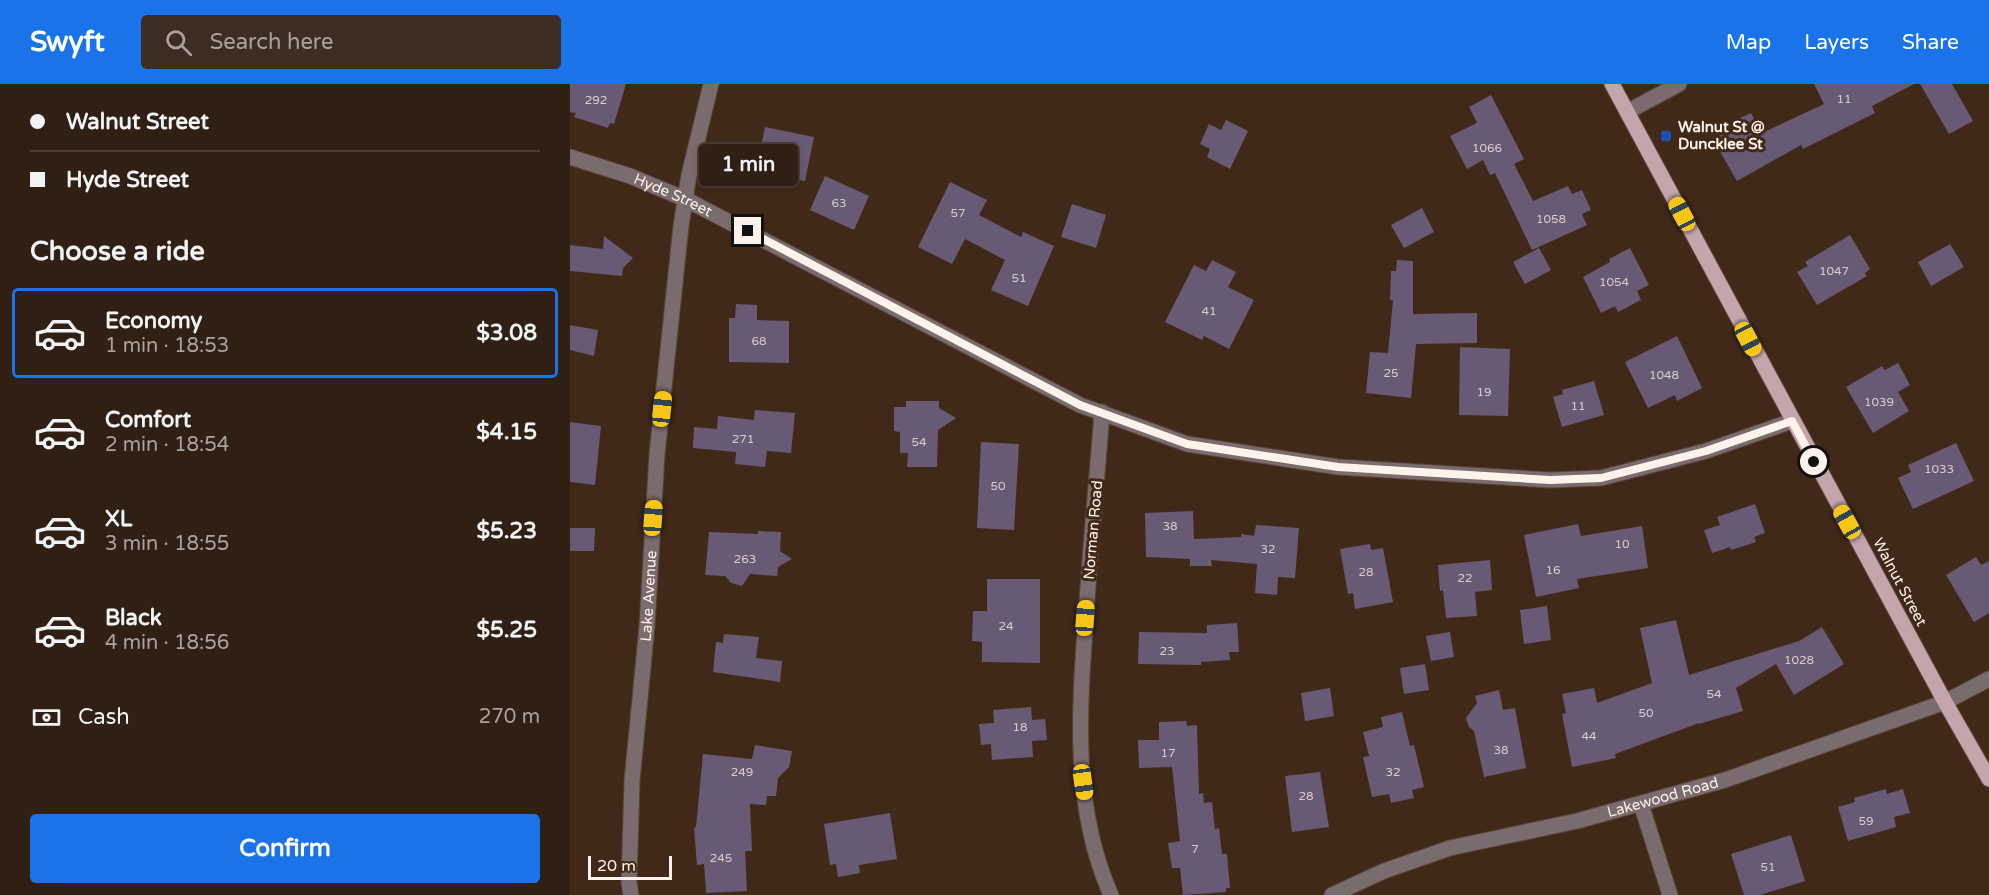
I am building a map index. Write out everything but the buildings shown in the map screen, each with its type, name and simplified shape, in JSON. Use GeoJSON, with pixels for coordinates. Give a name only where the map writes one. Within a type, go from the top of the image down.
{"type":"FeatureCollection","features":[{"type":"Feature","properties":{"kind":"main road","name":"Walnut Street"},"geometry":{"type":"LineString","coordinates":[[1612,84],[1792,421],[1989,779]]}},
{"type":"Feature","properties":{"kind":"street","name":"Lake Avenue"},"geometry":{"type":"LineString","coordinates":[[631,895],[633,781],[647,626],[657,454],[685,199],[711,84]]}},
{"type":"Feature","properties":{"kind":"street"},"geometry":{"type":"LineString","coordinates":[[1627,112],[1679,84]]}},
{"type":"Feature","properties":{"kind":"street","name":"Hyde Street"},"geometry":{"type":"LineString","coordinates":[[570,157],[630,176],[685,199],[1080,405],[1146,431],[1187,444],[1338,467],[1550,480],[1601,478],[1706,451],[1792,421]]}},
{"type":"Feature","properties":{"kind":"street","name":"Norman Road"},"geometry":{"type":"LineString","coordinates":[[1102,412],[1080,698],[1083,782],[1091,840],[1111,895]]}},
{"type":"Feature","properties":{"kind":"street","name":"Lakewood Road"},"geometry":{"type":"LineString","coordinates":[[1332,895],[1384,871],[1450,848],[1576,821],[1725,780],[1945,702],[1989,679]]}},
{"type":"Feature","properties":{"kind":"street"},"geometry":{"type":"LineString","coordinates":[[1641,804],[1670,895]]}},
{"type":"Feature","properties":{"kind":"place","name":"Walnut St @ Duncklee St"},"geometry":{"type":"Point","coordinates":[1666,136]}},
{"type":"Feature","properties":{"kind":"route"},"geometry":{"type":"LineString","coordinates":[[748,231],[1080,405],[1146,431],[1187,444],[1338,467],[1550,480],[1601,478],[1706,451],[1792,421],[1814,462]]}}]}
